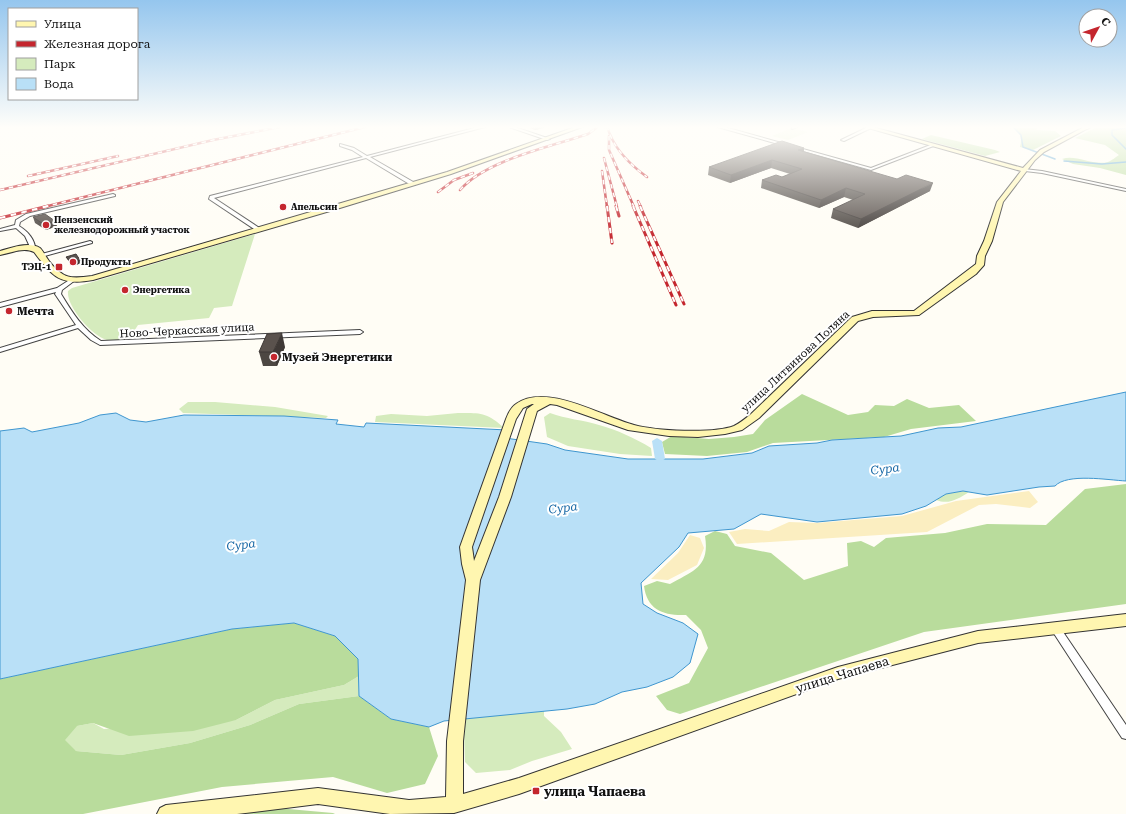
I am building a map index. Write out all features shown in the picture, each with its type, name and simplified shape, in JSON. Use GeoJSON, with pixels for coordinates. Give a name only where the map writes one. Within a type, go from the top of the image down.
{"type":"FeatureCollection","features":[{"type":"Feature","properties":{"kind":"main road"},"geometry":{"type":"LineString","coordinates":[[0,254],[18,249],[33,248],[41,255],[54,273],[64,280],[71,281],[103,275],[259,230],[412,184],[472,164]]}},
{"type":"Feature","properties":{"kind":"main road"},"geometry":{"type":"LineString","coordinates":[[1003,164],[1025,170]]}},
{"type":"Feature","properties":{"kind":"main road","name":"улица Литвинова Поляна"},"geometry":{"type":"LineString","coordinates":[[559,403],[616,424],[642,430],[683,433],[725,431],[736,428],[755,416],[855,319],[872,314],[916,313],[973,272],[980,265],[981,256],[988,241],[1000,202],[1030,164]]}},
{"type":"Feature","properties":{"kind":"main road"},"geometry":{"type":"LineString","coordinates":[[473,580],[468,564],[466,547],[515,410],[529,401],[544,400],[559,403]]}},
{"type":"Feature","properties":{"kind":"main road"},"geometry":{"type":"LineString","coordinates":[[454,805],[455,741],[473,580],[505,497],[532,409],[535,406],[545,403],[559,403]]}},
{"type":"Feature","properties":{"kind":"main road","name":"улица Чапаева"},"geometry":{"type":"LineString","coordinates":[[166,814],[185,813],[318,796],[408,808],[454,805],[518,786],[838,673],[978,637],[1126,620]]}},
{"type":"Feature","properties":{"kind":"street"},"geometry":{"type":"LineString","coordinates":[[259,230],[211,199],[212,197],[337,164]]}},
{"type":"Feature","properties":{"kind":"street"},"geometry":{"type":"LineString","coordinates":[[376,164],[412,184]]}},
{"type":"Feature","properties":{"kind":"street"},"geometry":{"type":"LineString","coordinates":[[853,164],[871,169],[884,164]]}},
{"type":"Feature","properties":{"kind":"street"},"geometry":{"type":"LineString","coordinates":[[1025,170],[1042,172],[1126,190]]}},
{"type":"Feature","properties":{"kind":"street"},"geometry":{"type":"LineString","coordinates":[[17,226],[18,221],[28,215],[113,195]]}},
{"type":"Feature","properties":{"kind":"street"},"geometry":{"type":"LineString","coordinates":[[0,230],[17,226],[23,230],[31,241],[33,248]]}},
{"type":"Feature","properties":{"kind":"street"},"geometry":{"type":"LineString","coordinates":[[41,255],[90,242]]}},
{"type":"Feature","properties":{"kind":"street"},"geometry":{"type":"LineString","coordinates":[[0,305],[59,290],[71,281]]}},
{"type":"Feature","properties":{"kind":"street","name":"Ново-Черкасская улица"},"geometry":{"type":"LineString","coordinates":[[59,290],[58,294],[79,326],[93,339],[106,343],[360,332]]}},
{"type":"Feature","properties":{"kind":"street"},"geometry":{"type":"LineString","coordinates":[[0,350],[79,326]]}},
{"type":"Feature","properties":{"kind":"street"},"geometry":{"type":"LineString","coordinates":[[1056,629],[1126,734]]}},
{"type":"Feature","properties":{"kind":"green space"},"geometry":{"type":"Polygon","coordinates":[[[1073,164],[1126,164],[1126,175],[1100,168],[1073,164]]]}},
{"type":"Feature","properties":{"kind":"green space"},"geometry":{"type":"Polygon","coordinates":[[[255,234],[232,306],[214,308],[209,318],[138,325],[129,339],[110,341],[94,333],[81,320],[68,297],[68,291],[72,288],[255,234]]]}},
{"type":"Feature","properties":{"kind":"green space"},"geometry":{"type":"Polygon","coordinates":[[[802,394],[848,415],[868,412],[875,405],[894,406],[907,399],[929,408],[959,405],[976,421],[911,429],[884,437],[773,443],[747,452],[707,456],[665,454],[662,442],[672,436],[709,439],[753,434],[765,420],[802,394]]]}},
{"type":"Feature","properties":{"kind":"green space"},"geometry":{"type":"Polygon","coordinates":[[[188,402],[215,402],[275,407],[328,416],[326,418],[183,413],[179,409],[188,402]]]}},
{"type":"Feature","properties":{"kind":"green space"},"geometry":{"type":"Polygon","coordinates":[[[458,413],[483,414],[493,419],[504,428],[375,422],[376,416],[391,414],[427,416],[458,413]]]}},
{"type":"Feature","properties":{"kind":"green space"},"geometry":{"type":"Polygon","coordinates":[[[550,413],[593,423],[619,432],[651,448],[652,456],[620,454],[568,446],[547,437],[544,417],[550,413]]]}},
{"type":"Feature","properties":{"kind":"green space"},"geometry":{"type":"Polygon","coordinates":[[[1126,484],[1126,604],[924,632],[680,714],[667,710],[656,696],[689,683],[708,648],[701,630],[686,615],[664,613],[658,610],[649,601],[644,586],[657,581],[670,584],[698,567],[705,555],[705,536],[715,531],[727,534],[735,546],[771,553],[804,580],[848,566],[847,543],[861,541],[874,547],[886,538],[945,533],[987,524],[1046,525],[1085,489],[1126,484]]]}},
{"type":"Feature","properties":{"kind":"green space"},"geometry":{"type":"Polygon","coordinates":[[[963,491],[969,492],[949,502],[936,500],[946,494],[963,491]]]}},
{"type":"Feature","properties":{"kind":"green space"},"geometry":{"type":"Polygon","coordinates":[[[294,623],[335,636],[358,659],[359,676],[344,685],[275,700],[236,720],[193,731],[129,736],[93,723],[77,726],[65,740],[76,751],[121,755],[190,743],[250,725],[299,704],[359,696],[391,719],[429,727],[438,756],[425,784],[387,793],[333,777],[222,787],[83,814],[0,814],[0,679],[232,629],[294,623]]]}},
{"type":"Feature","properties":{"kind":"green space"},"geometry":{"type":"Polygon","coordinates":[[[359,676],[359,696],[299,704],[250,725],[190,743],[121,755],[76,751],[0,726],[77,726],[93,723],[104,729],[236,720],[275,700],[344,685],[359,676]]]}},
{"type":"Feature","properties":{"kind":"green space"},"geometry":{"type":"Polygon","coordinates":[[[544,711],[544,716],[561,732],[572,749],[532,761],[510,770],[476,773],[465,762],[464,734],[466,718],[544,711]]]}},
{"type":"Feature","properties":{"kind":"green space"},"geometry":{"type":"Polygon","coordinates":[[[266,807],[333,813],[335,814],[228,814],[266,807]]]}},
{"type":"Feature","properties":{"kind":"sand"},"geometry":{"type":"Polygon","coordinates":[[[1029,491],[1038,502],[1030,508],[996,504],[979,505],[927,532],[737,544],[729,532],[745,529],[769,531],[789,522],[817,523],[902,516],[956,501],[1029,491]]]}},
{"type":"Feature","properties":{"kind":"sand"},"geometry":{"type":"Polygon","coordinates":[[[690,535],[700,538],[704,548],[697,565],[668,580],[651,579],[678,553],[690,535]]]}},
{"type":"Feature","properties":{"kind":"water","name":"Сура"},"geometry":{"type":"Polygon","coordinates":[[[1126,392],[1126,481],[1078,478],[1061,482],[1055,486],[987,495],[963,491],[946,494],[926,506],[902,514],[817,522],[761,514],[734,529],[688,533],[679,547],[641,583],[643,604],[657,613],[683,623],[698,634],[690,663],[673,677],[647,687],[622,692],[595,704],[567,709],[444,721],[429,727],[391,719],[359,696],[358,659],[335,636],[294,623],[232,629],[0,679],[0,431],[24,428],[32,432],[79,423],[100,415],[116,413],[130,420],[146,422],[184,415],[284,416],[338,420],[336,424],[364,427],[366,423],[507,430],[505,438],[547,444],[565,450],[628,459],[703,459],[752,453],[769,446],[817,443],[832,440],[901,436],[938,428],[961,427],[1126,392]]]}},
{"type":"Feature","properties":{"kind":"building"},"geometry":{"type":"Polygon","coordinates":[[[717,164],[761,164],[731,175],[709,167],[717,164]]]}},
{"type":"Feature","properties":{"kind":"building"},"geometry":{"type":"Polygon","coordinates":[[[785,164],[846,164],[897,179],[906,175],[933,183],[861,219],[833,209],[865,194],[846,188],[821,200],[762,180],[776,175],[782,177],[802,169],[785,164]]]}},
{"type":"Feature","properties":{"kind":"building"},"geometry":{"type":"Polygon","coordinates":[[[45,214],[55,221],[43,224],[33,217],[45,214]]]}},
{"type":"Feature","properties":{"kind":"building"},"geometry":{"type":"Polygon","coordinates":[[[76,254],[80,260],[71,263],[66,257],[76,254]]]}},
{"type":"Feature","properties":{"kind":"building"},"geometry":{"type":"Polygon","coordinates":[[[282,333],[273,352],[259,352],[267,334],[282,333]]]}},
{"type":"Feature","properties":{"kind":"waterway"},"geometry":{"type":"LineString","coordinates":[[657,441],[660,459]]}},
{"type":"Feature","properties":{"kind":"railway"},"geometry":{"type":"LineString","coordinates":[[28,176],[82,164]]}},
{"type":"Feature","properties":{"kind":"railway"},"geometry":{"type":"LineString","coordinates":[[0,190],[111,164]]}},
{"type":"Feature","properties":{"kind":"railway"},"geometry":{"type":"LineString","coordinates":[[44,207],[217,164]]}},
{"type":"Feature","properties":{"kind":"railway"},"geometry":{"type":"LineString","coordinates":[[460,190],[471,180],[486,170],[500,164]]}},
{"type":"Feature","properties":{"kind":"railway"},"geometry":{"type":"LineString","coordinates":[[606,164],[617,207]]}},
{"type":"Feature","properties":{"kind":"railway"},"geometry":{"type":"LineString","coordinates":[[615,164],[634,207]]}},
{"type":"Feature","properties":{"kind":"railway"},"geometry":{"type":"LineString","coordinates":[[631,164],[647,177]]}},
{"type":"Feature","properties":{"kind":"railway"},"geometry":{"type":"LineString","coordinates":[[602,171],[607,207]]}},
{"type":"Feature","properties":{"kind":"railway"},"geometry":{"type":"LineString","coordinates":[[438,192],[454,180],[473,173]]}},
{"type":"Feature","properties":{"kind":"railway"},"geometry":{"type":"LineString","coordinates":[[638,201],[641,207]]}},
{"type":"Feature","properties":{"kind":"railway"},"geometry":{"type":"LineString","coordinates":[[44,207],[48,206]]}},
{"type":"Feature","properties":{"kind":"railway"},"geometry":{"type":"LineString","coordinates":[[607,206],[612,243]]}},
{"type":"Feature","properties":{"kind":"railway"},"geometry":{"type":"LineString","coordinates":[[616,206],[619,216]]}},
{"type":"Feature","properties":{"kind":"railway"},"geometry":{"type":"LineString","coordinates":[[633,206],[676,305]]}},
{"type":"Feature","properties":{"kind":"railway"},"geometry":{"type":"LineString","coordinates":[[640,206],[684,304]]}},
{"type":"Feature","properties":{"kind":"railway"},"geometry":{"type":"LineString","coordinates":[[0,218],[44,207]]}},
{"type":"Feature","properties":{"kind":"place","name":"Апельсин"},"geometry":{"type":"Point","coordinates":[283,207]}},
{"type":"Feature","properties":{"kind":"place","name":"Пензенский железнодорожный участок"},"geometry":{"type":"Point","coordinates":[46,225]}},
{"type":"Feature","properties":{"kind":"place","name":"Продукты"},"geometry":{"type":"Point","coordinates":[73,262]}},
{"type":"Feature","properties":{"kind":"place","name":"ТЭЦ-1"},"geometry":{"type":"Point","coordinates":[59,267]}},
{"type":"Feature","properties":{"kind":"place","name":"Энергетика"},"geometry":{"type":"Point","coordinates":[125,290]}},
{"type":"Feature","properties":{"kind":"place","name":"Мечта"},"geometry":{"type":"Point","coordinates":[9,311]}},
{"type":"Feature","properties":{"kind":"place","name":"Музей Энергетики"},"geometry":{"type":"Point","coordinates":[274,357]}},
{"type":"Feature","properties":{"kind":"place","name":"улица Чапаева"},"geometry":{"type":"Point","coordinates":[536,791]}}]}
